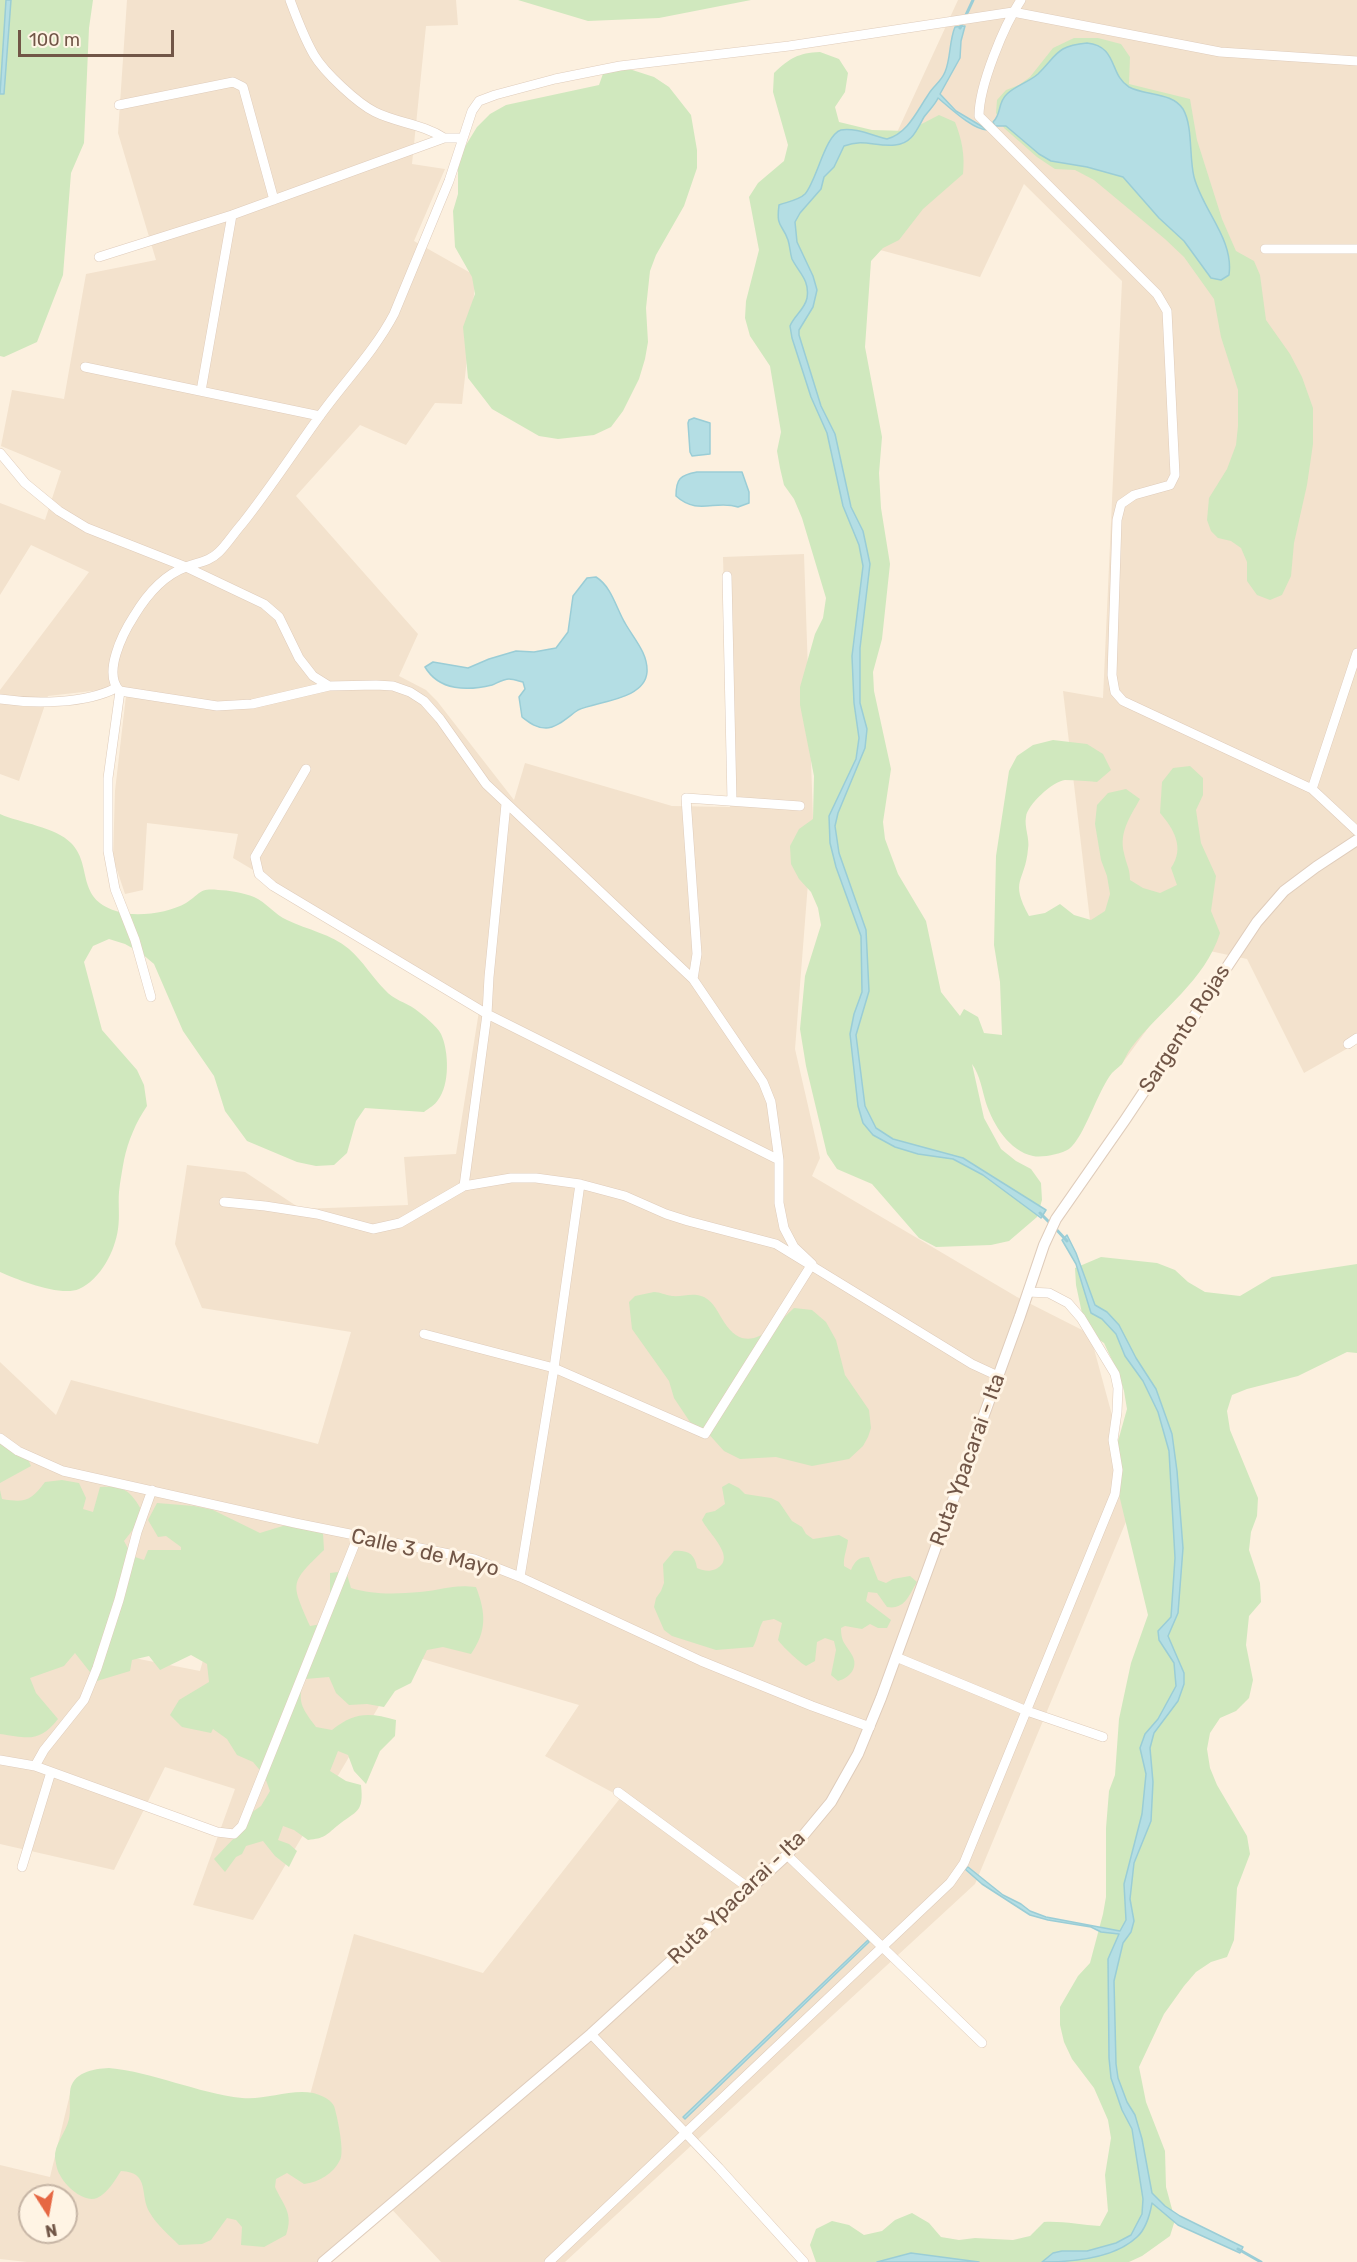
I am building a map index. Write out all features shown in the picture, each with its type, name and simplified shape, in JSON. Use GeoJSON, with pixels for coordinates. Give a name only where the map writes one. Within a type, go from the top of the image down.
{"type":"FeatureCollection","features":[{"type":"Feature","properties":{"kind":"street"},"geometry":{"type":"LineString","coordinates":[[290,0],[300,29],[315,58],[353,98],[375,112],[432,130],[444,138]]}},
{"type":"Feature","properties":{"kind":"street"},"geometry":{"type":"LineString","coordinates":[[1021,0],[1013,12],[982,87],[979,116],[1157,294],[1167,311],[1175,475],[1170,485],[1134,495],[1121,504],[1117,520],[1113,664],[1115,692],[1123,701],[1311,789],[1357,831]]}},
{"type":"Feature","properties":{"kind":"street"},"geometry":{"type":"LineString","coordinates":[[151,997],[135,940],[115,889],[108,851],[108,778],[118,689],[112,675],[112,667],[133,617],[143,603],[169,576],[186,567],[209,560],[219,553],[262,499],[320,416],[384,333],[449,181],[472,111],[479,102],[495,95],[555,79],[620,66],[789,46],[1013,12],[1220,52],[1357,61]]}},
{"type":"Feature","properties":{"kind":"street"},"geometry":{"type":"LineString","coordinates":[[119,105],[233,82],[243,87],[274,200]]}},
{"type":"Feature","properties":{"kind":"street"},"geometry":{"type":"LineString","coordinates":[[99,257],[232,215],[444,138],[462,138]]}},
{"type":"Feature","properties":{"kind":"street"},"geometry":{"type":"LineString","coordinates":[[201,391],[232,215]]}},
{"type":"Feature","properties":{"kind":"street"},"geometry":{"type":"LineString","coordinates":[[1265,249],[1357,249]]}},
{"type":"Feature","properties":{"kind":"street"},"geometry":{"type":"LineString","coordinates":[[85,367],[320,416]]}},
{"type":"Feature","properties":{"kind":"street"},"geometry":{"type":"LineString","coordinates":[[0,453],[25,483],[59,511],[87,528],[186,567],[264,604],[279,617],[299,658],[313,676],[329,686]]}},
{"type":"Feature","properties":{"kind":"street"},"geometry":{"type":"LineString","coordinates":[[727,576],[732,801]]}},
{"type":"Feature","properties":{"kind":"street"},"geometry":{"type":"LineString","coordinates":[[1311,789],[1357,653]]}},
{"type":"Feature","properties":{"kind":"street"},"geometry":{"type":"LineString","coordinates":[[0,699],[38,701],[86,698],[118,689],[217,706],[252,704],[329,686],[393,686],[410,692],[424,701],[440,719],[486,784],[693,980],[763,1082],[771,1101],[778,1160],[779,1203],[784,1228],[794,1247],[812,1264]]}},
{"type":"Feature","properties":{"kind":"street"},"geometry":{"type":"LineString","coordinates":[[306,769],[255,857],[259,874],[273,886],[487,1014],[778,1160]]}},
{"type":"Feature","properties":{"kind":"street"},"geometry":{"type":"LineString","coordinates":[[693,980],[696,954],[686,798],[800,806]]}},
{"type":"Feature","properties":{"kind":"street"},"geometry":{"type":"LineString","coordinates":[[464,1186],[487,1014],[506,804]]}},
{"type":"Feature","properties":{"kind":"street","name":"Sargento Rojas"},"geometry":{"type":"LineString","coordinates":[[1044,1245],[1056,1219],[1257,922],[1284,891],[1357,840]]}},
{"type":"Feature","properties":{"kind":"street"},"geometry":{"type":"LineString","coordinates":[[1347,1044],[1357,1038]]}},
{"type":"Feature","properties":{"kind":"street"},"geometry":{"type":"LineString","coordinates":[[224,1202],[266,1206],[317,1215],[373,1229],[400,1223],[464,1186],[511,1178],[536,1178],[580,1184],[625,1196],[688,1221],[776,1244],[972,1364],[998,1376]]}},
{"type":"Feature","properties":{"kind":"street"},"geometry":{"type":"LineString","coordinates":[[520,1577],[554,1368],[580,1184]]}},
{"type":"Feature","properties":{"kind":"street","name":"Ruta Ypacarai - Ita"},"geometry":{"type":"LineString","coordinates":[[323,2262],[591,2034],[787,1855],[831,1802],[858,1754],[870,1727],[1044,1245]]}},
{"type":"Feature","properties":{"kind":"street"},"geometry":{"type":"LineString","coordinates":[[424,1334],[554,1368],[705,1434],[812,1264]]}},
{"type":"Feature","properties":{"kind":"street"},"geometry":{"type":"LineString","coordinates":[[549,2262],[950,1884],[963,1866],[1115,1494],[1118,1470],[1113,1440],[1118,1388],[1115,1374],[1081,1318],[1068,1303],[1049,1293],[1028,1292]]}},
{"type":"Feature","properties":{"kind":"street","name":"Calle 3 de Mayo"},"geometry":{"type":"LineString","coordinates":[[0,1438],[18,1451],[63,1470],[295,1524],[474,1559],[520,1577],[701,1660],[812,1707],[870,1727]]}},
{"type":"Feature","properties":{"kind":"street"},"geometry":{"type":"LineString","coordinates":[[35,1766],[44,1750],[84,1700],[93,1679],[119,1600],[137,1532],[152,1490]]}},
{"type":"Feature","properties":{"kind":"street"},"geometry":{"type":"LineString","coordinates":[[0,1760],[35,1766],[96,1786],[217,1832],[234,1834],[242,1826],[358,1536]]}},
{"type":"Feature","properties":{"kind":"street"},"geometry":{"type":"LineString","coordinates":[[896,1657],[1027,1711],[1103,1737]]}},
{"type":"Feature","properties":{"kind":"street"},"geometry":{"type":"LineString","coordinates":[[22,1867],[51,1772]]}},
{"type":"Feature","properties":{"kind":"street"},"geometry":{"type":"LineString","coordinates":[[618,1792],[750,1889]]}},
{"type":"Feature","properties":{"kind":"street"},"geometry":{"type":"LineString","coordinates":[[787,1855],[884,1946],[982,2043]]}},
{"type":"Feature","properties":{"kind":"street"},"geometry":{"type":"LineString","coordinates":[[591,2034],[686,2133],[804,2262]]}},
{"type":"Feature","properties":{"kind":"shaded area"},"geometry":{"type":"Polygon","coordinates":[[[127,0],[456,0],[458,25],[426,26],[412,164],[445,169],[414,241],[476,276],[462,404],[435,403],[406,445],[360,425],[296,496],[418,634],[399,676],[426,690],[437,701],[514,800],[525,763],[672,806],[730,807],[723,557],[804,554],[813,819],[795,1049],[820,1158],[812,1176],[1017,1297],[1090,1334],[1135,1500],[975,1884],[565,2262],[441,2262],[385,2202],[317,2262],[27,2262],[0,2259],[0,2165],[50,2177],[70,2094],[299,2135],[354,1934],[483,1973],[621,1797],[545,1756],[579,1705],[409,1655],[253,1920],[193,1905],[235,1789],[165,1767],[114,1870],[0,1844],[0,1639],[2,1632],[200,1671],[220,1599],[0,1559],[0,1362],[56,1415],[71,1380],[318,1444],[351,1332],[202,1308],[175,1244],[187,1165],[245,1172],[301,1209],[408,1205],[404,1157],[456,1154],[480,1005],[233,858],[238,834],[147,823],[143,890],[125,894],[113,858],[115,791],[127,687],[48,696],[19,781],[0,774],[0,690],[89,572],[31,545],[0,595],[0,503],[45,520],[61,471],[1,446],[12,390],[64,399],[86,274],[156,260],[118,133],[127,0]]]}},
{"type":"Feature","properties":{"kind":"shaded area"},"geometry":{"type":"Polygon","coordinates":[[[958,0],[1357,0],[1357,1043],[1304,1073],[1247,959],[1205,950],[1121,1065],[1097,980],[1063,691],[1103,698],[1122,281],[1024,184],[980,277],[847,241],[958,0]]]}},
{"type":"Feature","properties":{"kind":"green space"},"geometry":{"type":"Polygon","coordinates":[[[0,0],[93,0],[89,28],[84,143],[71,173],[63,275],[37,342],[4,357],[0,356],[0,0]]]}},
{"type":"Feature","properties":{"kind":"green space"},"geometry":{"type":"Polygon","coordinates":[[[518,0],[751,0],[659,18],[588,21],[518,0]]]}},
{"type":"Feature","properties":{"kind":"green space"},"geometry":{"type":"Polygon","coordinates":[[[1074,38],[1098,38],[1121,44],[1130,57],[1129,84],[1190,99],[1197,140],[1222,219],[1236,251],[1254,261],[1260,275],[1266,320],[1290,354],[1302,377],[1313,408],[1313,444],[1307,485],[1294,543],[1291,576],[1282,595],[1270,600],[1257,595],[1247,581],[1247,562],[1241,548],[1231,541],[1218,538],[1211,531],[1207,520],[1209,498],[1227,469],[1236,445],[1238,426],[1238,390],[1221,337],[1214,299],[1184,257],[1165,239],[1094,180],[1075,170],[1055,169],[1037,157],[1004,128],[996,113],[997,100],[1006,90],[1030,77],[1053,48],[1074,38]]]}},
{"type":"Feature","properties":{"kind":"green space"},"geometry":{"type":"Polygon","coordinates":[[[820,52],[839,59],[848,73],[845,92],[835,107],[839,122],[872,130],[908,131],[939,115],[955,122],[964,160],[963,174],[923,209],[899,240],[883,248],[871,261],[865,347],[882,437],[879,473],[881,508],[890,564],[882,639],[873,672],[874,691],[891,769],[883,822],[885,839],[898,874],[926,921],[941,992],[960,1016],[964,1009],[978,1017],[984,1033],[1002,1035],[1000,982],[994,945],[996,856],[1009,771],[1017,756],[1033,745],[1053,740],[1087,744],[1103,754],[1111,770],[1097,782],[1060,781],[1041,794],[1027,812],[1028,849],[1019,888],[1029,916],[1045,913],[1060,904],[1074,915],[1091,920],[1105,911],[1110,894],[1095,824],[1097,805],[1108,793],[1126,789],[1140,799],[1126,825],[1123,838],[1130,880],[1143,888],[1160,893],[1177,885],[1171,868],[1177,853],[1176,839],[1160,813],[1162,782],[1173,768],[1190,766],[1203,778],[1203,795],[1196,810],[1201,843],[1216,876],[1211,911],[1220,933],[1204,966],[1143,1034],[1122,1064],[1112,1073],[1075,1143],[1066,1151],[1033,1156],[1009,1143],[993,1119],[972,1064],[984,1118],[1001,1149],[1031,1169],[1041,1183],[1042,1200],[1037,1217],[1009,1241],[991,1245],[936,1247],[919,1238],[872,1184],[837,1169],[827,1154],[806,1066],[800,1029],[805,976],[821,925],[818,908],[811,892],[799,879],[791,864],[790,846],[799,829],[813,819],[814,776],[800,705],[800,687],[815,634],[823,618],[826,598],[802,518],[794,499],[784,485],[777,451],[781,432],[770,366],[750,336],[745,318],[746,301],[759,250],[749,197],[758,183],[784,161],[788,145],[773,92],[774,73],[795,57],[820,52]]]}},
{"type":"Feature","properties":{"kind":"green space"},"geometry":{"type":"Polygon","coordinates":[[[620,66],[654,77],[669,87],[691,115],[697,150],[697,168],[684,206],[656,255],[650,271],[646,308],[648,342],[645,359],[639,379],[623,411],[611,427],[594,435],[558,439],[539,436],[492,409],[468,378],[463,327],[475,294],[472,277],[455,247],[453,211],[458,194],[458,158],[477,127],[490,114],[506,105],[599,85],[604,71],[620,66]]]}},
{"type":"Feature","properties":{"kind":"green space"},"geometry":{"type":"Polygon","coordinates":[[[0,814],[47,829],[71,843],[82,861],[86,880],[95,898],[116,911],[133,914],[161,912],[179,907],[203,891],[231,891],[254,897],[283,918],[342,944],[359,959],[388,993],[418,1011],[441,1034],[446,1049],[447,1068],[442,1094],[434,1105],[424,1112],[365,1108],[356,1121],[347,1153],[334,1165],[316,1166],[297,1162],[247,1141],[225,1111],[214,1076],[183,1031],[154,964],[125,944],[109,939],[93,946],[84,962],[102,1030],[137,1070],[144,1085],[147,1106],[136,1125],[126,1153],[119,1192],[119,1220],[114,1246],[106,1264],[94,1278],[79,1289],[71,1291],[51,1289],[0,1272],[0,814]]]}},
{"type":"Feature","properties":{"kind":"green space"},"geometry":{"type":"Polygon","coordinates":[[[1101,1257],[1157,1263],[1175,1270],[1188,1282],[1205,1292],[1240,1296],[1272,1277],[1357,1264],[1357,1353],[1347,1352],[1298,1376],[1232,1395],[1227,1411],[1230,1430],[1258,1498],[1257,1516],[1251,1532],[1249,1550],[1260,1583],[1261,1602],[1249,1616],[1246,1645],[1253,1680],[1249,1698],[1236,1711],[1220,1718],[1210,1733],[1207,1749],[1210,1768],[1217,1785],[1247,1836],[1250,1854],[1237,1888],[1234,1940],[1227,1957],[1211,1962],[1196,1972],[1184,1986],[1164,2014],[1139,2067],[1146,2102],[1165,2151],[1166,2187],[1175,2220],[1170,2236],[1142,2256],[1129,2262],[816,2262],[810,2245],[816,2229],[832,2221],[849,2225],[864,2235],[882,2231],[895,2220],[912,2213],[929,2223],[941,2237],[959,2240],[975,2238],[1013,2240],[1030,2236],[1044,2222],[1100,2226],[1108,2211],[1105,2175],[1111,2138],[1108,2120],[1094,2088],[1072,2059],[1064,2042],[1060,2025],[1060,2007],[1078,1976],[1090,1963],[1103,1914],[1106,1897],[1106,1828],[1109,1791],[1115,1775],[1119,1719],[1131,1663],[1148,1615],[1115,1478],[1113,1459],[1127,1409],[1124,1391],[1104,1343],[1090,1334],[1083,1318],[1076,1285],[1075,1268],[1101,1257]]]}},
{"type":"Feature","properties":{"kind":"green space"},"geometry":{"type":"Polygon","coordinates":[[[654,1292],[672,1296],[704,1297],[713,1305],[733,1333],[742,1338],[751,1339],[769,1331],[794,1308],[812,1310],[826,1322],[836,1340],[845,1375],[869,1410],[871,1428],[863,1446],[849,1459],[812,1466],[776,1457],[740,1459],[724,1451],[706,1431],[690,1422],[674,1398],[669,1381],[632,1329],[629,1302],[635,1296],[654,1292]]]}},
{"type":"Feature","properties":{"kind":"green space"},"geometry":{"type":"Polygon","coordinates":[[[0,1438],[24,1451],[31,1466],[0,1483],[0,1438]]]}},
{"type":"Feature","properties":{"kind":"green space"},"geometry":{"type":"Polygon","coordinates":[[[62,1480],[79,1483],[86,1498],[83,1509],[93,1512],[100,1487],[121,1488],[130,1494],[142,1511],[135,1527],[124,1541],[132,1556],[144,1560],[148,1550],[181,1550],[181,1547],[166,1536],[158,1537],[148,1520],[157,1503],[213,1510],[260,1533],[298,1524],[323,1533],[324,1550],[304,1570],[297,1584],[299,1600],[310,1626],[327,1623],[334,1608],[330,1591],[330,1573],[346,1571],[351,1588],[376,1593],[411,1593],[454,1587],[476,1587],[482,1605],[483,1622],[480,1637],[471,1654],[443,1647],[427,1650],[411,1683],[395,1691],[384,1707],[367,1704],[349,1705],[336,1693],[329,1677],[305,1679],[301,1693],[302,1704],[316,1727],[332,1730],[347,1720],[370,1715],[396,1720],[395,1736],[380,1751],[366,1784],[354,1771],[348,1755],[338,1751],[330,1771],[346,1781],[361,1785],[360,1806],[327,1834],[318,1838],[308,1840],[294,1830],[283,1826],[278,1840],[289,1844],[297,1851],[289,1867],[275,1856],[263,1841],[246,1846],[242,1854],[236,1857],[225,1872],[214,1859],[239,1833],[245,1817],[261,1806],[270,1791],[264,1775],[253,1762],[237,1755],[227,1739],[213,1729],[211,1733],[182,1727],[170,1715],[179,1700],[209,1682],[207,1664],[191,1655],[160,1670],[149,1656],[132,1660],[130,1671],[97,1681],[75,1653],[64,1666],[30,1678],[36,1693],[58,1719],[51,1727],[32,1737],[0,1734],[0,1490],[2,1499],[16,1501],[31,1497],[45,1482],[62,1480]]]}},
{"type":"Feature","properties":{"kind":"green space"},"geometry":{"type":"Polygon","coordinates":[[[729,1483],[745,1494],[771,1498],[779,1502],[792,1521],[802,1527],[813,1539],[839,1535],[848,1540],[844,1566],[851,1570],[857,1560],[869,1557],[878,1580],[886,1583],[893,1579],[910,1576],[917,1582],[906,1600],[898,1606],[887,1607],[877,1593],[868,1592],[866,1601],[891,1620],[887,1628],[878,1628],[870,1624],[862,1629],[845,1626],[841,1628],[843,1640],[854,1659],[854,1668],[846,1677],[838,1681],[831,1675],[836,1650],[834,1641],[825,1638],[817,1642],[815,1661],[806,1666],[778,1640],[782,1623],[774,1619],[763,1621],[753,1647],[716,1650],[672,1636],[664,1630],[654,1607],[664,1583],[663,1564],[674,1551],[679,1551],[693,1556],[697,1568],[702,1570],[713,1570],[722,1564],[724,1559],[720,1545],[702,1520],[706,1513],[715,1511],[725,1504],[722,1487],[729,1483]]]}},
{"type":"Feature","properties":{"kind":"green space"},"geometry":{"type":"Polygon","coordinates":[[[96,2069],[126,2070],[208,2092],[242,2098],[294,2092],[315,2093],[334,2106],[341,2142],[340,2160],[329,2173],[315,2181],[304,2184],[287,2173],[276,2179],[275,2187],[288,2215],[288,2227],[286,2235],[264,2247],[241,2245],[242,2227],[236,2220],[227,2218],[211,2240],[202,2244],[179,2245],[150,2213],[143,2186],[137,2176],[121,2171],[104,2193],[92,2199],[78,2194],[78,2184],[66,2184],[58,2171],[55,2153],[69,2119],[72,2085],[79,2076],[96,2069]]]}},
{"type":"Feature","properties":{"kind":"water"},"geometry":{"type":"Polygon","coordinates":[[[6,0],[11,0],[4,94],[0,94],[6,0]]]}},
{"type":"Feature","properties":{"kind":"water"},"geometry":{"type":"Polygon","coordinates":[[[965,26],[960,58],[940,94],[956,111],[988,130],[969,123],[938,98],[906,142],[895,145],[858,143],[844,146],[834,167],[824,177],[821,189],[795,222],[797,242],[817,290],[813,307],[799,330],[799,335],[821,406],[835,434],[851,507],[863,531],[870,564],[860,648],[860,703],[867,729],[865,748],[838,813],[835,826],[839,853],[866,930],[869,991],[856,1035],[865,1106],[876,1128],[893,1139],[963,1158],[1046,1210],[1041,1218],[983,1175],[953,1159],[918,1154],[895,1147],[873,1135],[863,1123],[858,1106],[850,1034],[862,992],[861,936],[836,867],[830,843],[829,816],[856,759],[859,738],[854,703],[852,656],[863,566],[859,545],[843,506],[827,433],[811,397],[792,338],[790,326],[806,302],[808,292],[803,277],[792,259],[788,240],[778,218],[779,205],[805,194],[835,134],[846,129],[887,139],[906,127],[947,67],[955,27],[965,26]]]}},
{"type":"Feature","properties":{"kind":"water"},"geometry":{"type":"Polygon","coordinates":[[[1087,43],[1104,49],[1118,75],[1129,87],[1166,97],[1183,109],[1190,133],[1194,177],[1227,249],[1229,275],[1221,280],[1211,278],[1184,241],[1159,218],[1123,177],[1087,167],[1051,161],[1039,154],[1006,126],[995,126],[993,122],[1007,94],[1038,74],[1058,52],[1069,46],[1087,43]]]}},
{"type":"Feature","properties":{"kind":"water"},"geometry":{"type":"Polygon","coordinates":[[[694,418],[710,423],[710,454],[692,456],[690,452],[688,423],[694,418]]]}},
{"type":"Feature","properties":{"kind":"water"},"geometry":{"type":"Polygon","coordinates":[[[697,472],[742,472],[749,492],[749,503],[738,507],[699,506],[684,502],[676,496],[678,482],[683,476],[697,472]]]}},
{"type":"Feature","properties":{"kind":"water"},"geometry":{"type":"Polygon","coordinates":[[[596,577],[610,592],[640,646],[647,665],[644,681],[629,694],[578,710],[554,726],[542,728],[522,717],[519,697],[525,689],[523,682],[509,679],[483,687],[455,687],[438,681],[425,667],[433,662],[468,668],[516,651],[534,652],[556,648],[568,632],[573,596],[587,578],[596,577]]]}},
{"type":"Feature","properties":{"kind":"water"},"geometry":{"type":"Polygon","coordinates":[[[1067,1235],[1095,1305],[1107,1312],[1119,1325],[1156,1389],[1172,1434],[1183,1548],[1178,1613],[1168,1636],[1184,1673],[1184,1684],[1178,1701],[1154,1733],[1150,1748],[1153,1782],[1151,1821],[1134,1863],[1130,1899],[1134,1921],[1131,1932],[1123,1943],[1114,1981],[1118,2078],[1127,2102],[1135,2115],[1152,2193],[1180,2216],[1243,2247],[1240,2253],[1178,2225],[1152,2203],[1143,2230],[1128,2244],[1117,2250],[1092,2258],[1042,2262],[1053,2253],[1087,2251],[1116,2243],[1131,2235],[1142,2214],[1143,2199],[1132,2129],[1122,2110],[1111,2078],[1109,2058],[1108,1959],[1119,1934],[1101,1932],[1091,1927],[1030,1915],[982,1884],[965,1869],[968,1867],[1003,1895],[1030,1911],[1046,1917],[1120,1931],[1126,1920],[1124,1884],[1142,1814],[1146,1774],[1140,1748],[1145,1734],[1158,1719],[1176,1686],[1174,1663],[1159,1640],[1158,1631],[1171,1617],[1175,1558],[1169,1451],[1158,1412],[1143,1381],[1125,1356],[1116,1334],[1102,1319],[1091,1313],[1076,1264],[1062,1240],[1067,1235]]]}},
{"type":"Feature","properties":{"kind":"water"},"geometry":{"type":"Polygon","coordinates":[[[868,1940],[869,1942],[685,2119],[683,2117],[868,1940]]]}},
{"type":"Feature","properties":{"kind":"water"},"geometry":{"type":"Polygon","coordinates":[[[911,2253],[979,2262],[877,2262],[911,2253]]]}},
{"type":"Feature","properties":{"kind":"waterway"},"geometry":{"type":"LineString","coordinates":[[960,28],[973,0]]}},
{"type":"Feature","properties":{"kind":"waterway"},"geometry":{"type":"LineString","coordinates":[[1040,1213],[1050,1223]]}},
{"type":"Feature","properties":{"kind":"waterway"},"geometry":{"type":"LineString","coordinates":[[1055,1228],[1067,1241]]}},
{"type":"Feature","properties":{"kind":"waterway"},"geometry":{"type":"LineString","coordinates":[[1238,2249],[1261,2262]]}}]}
